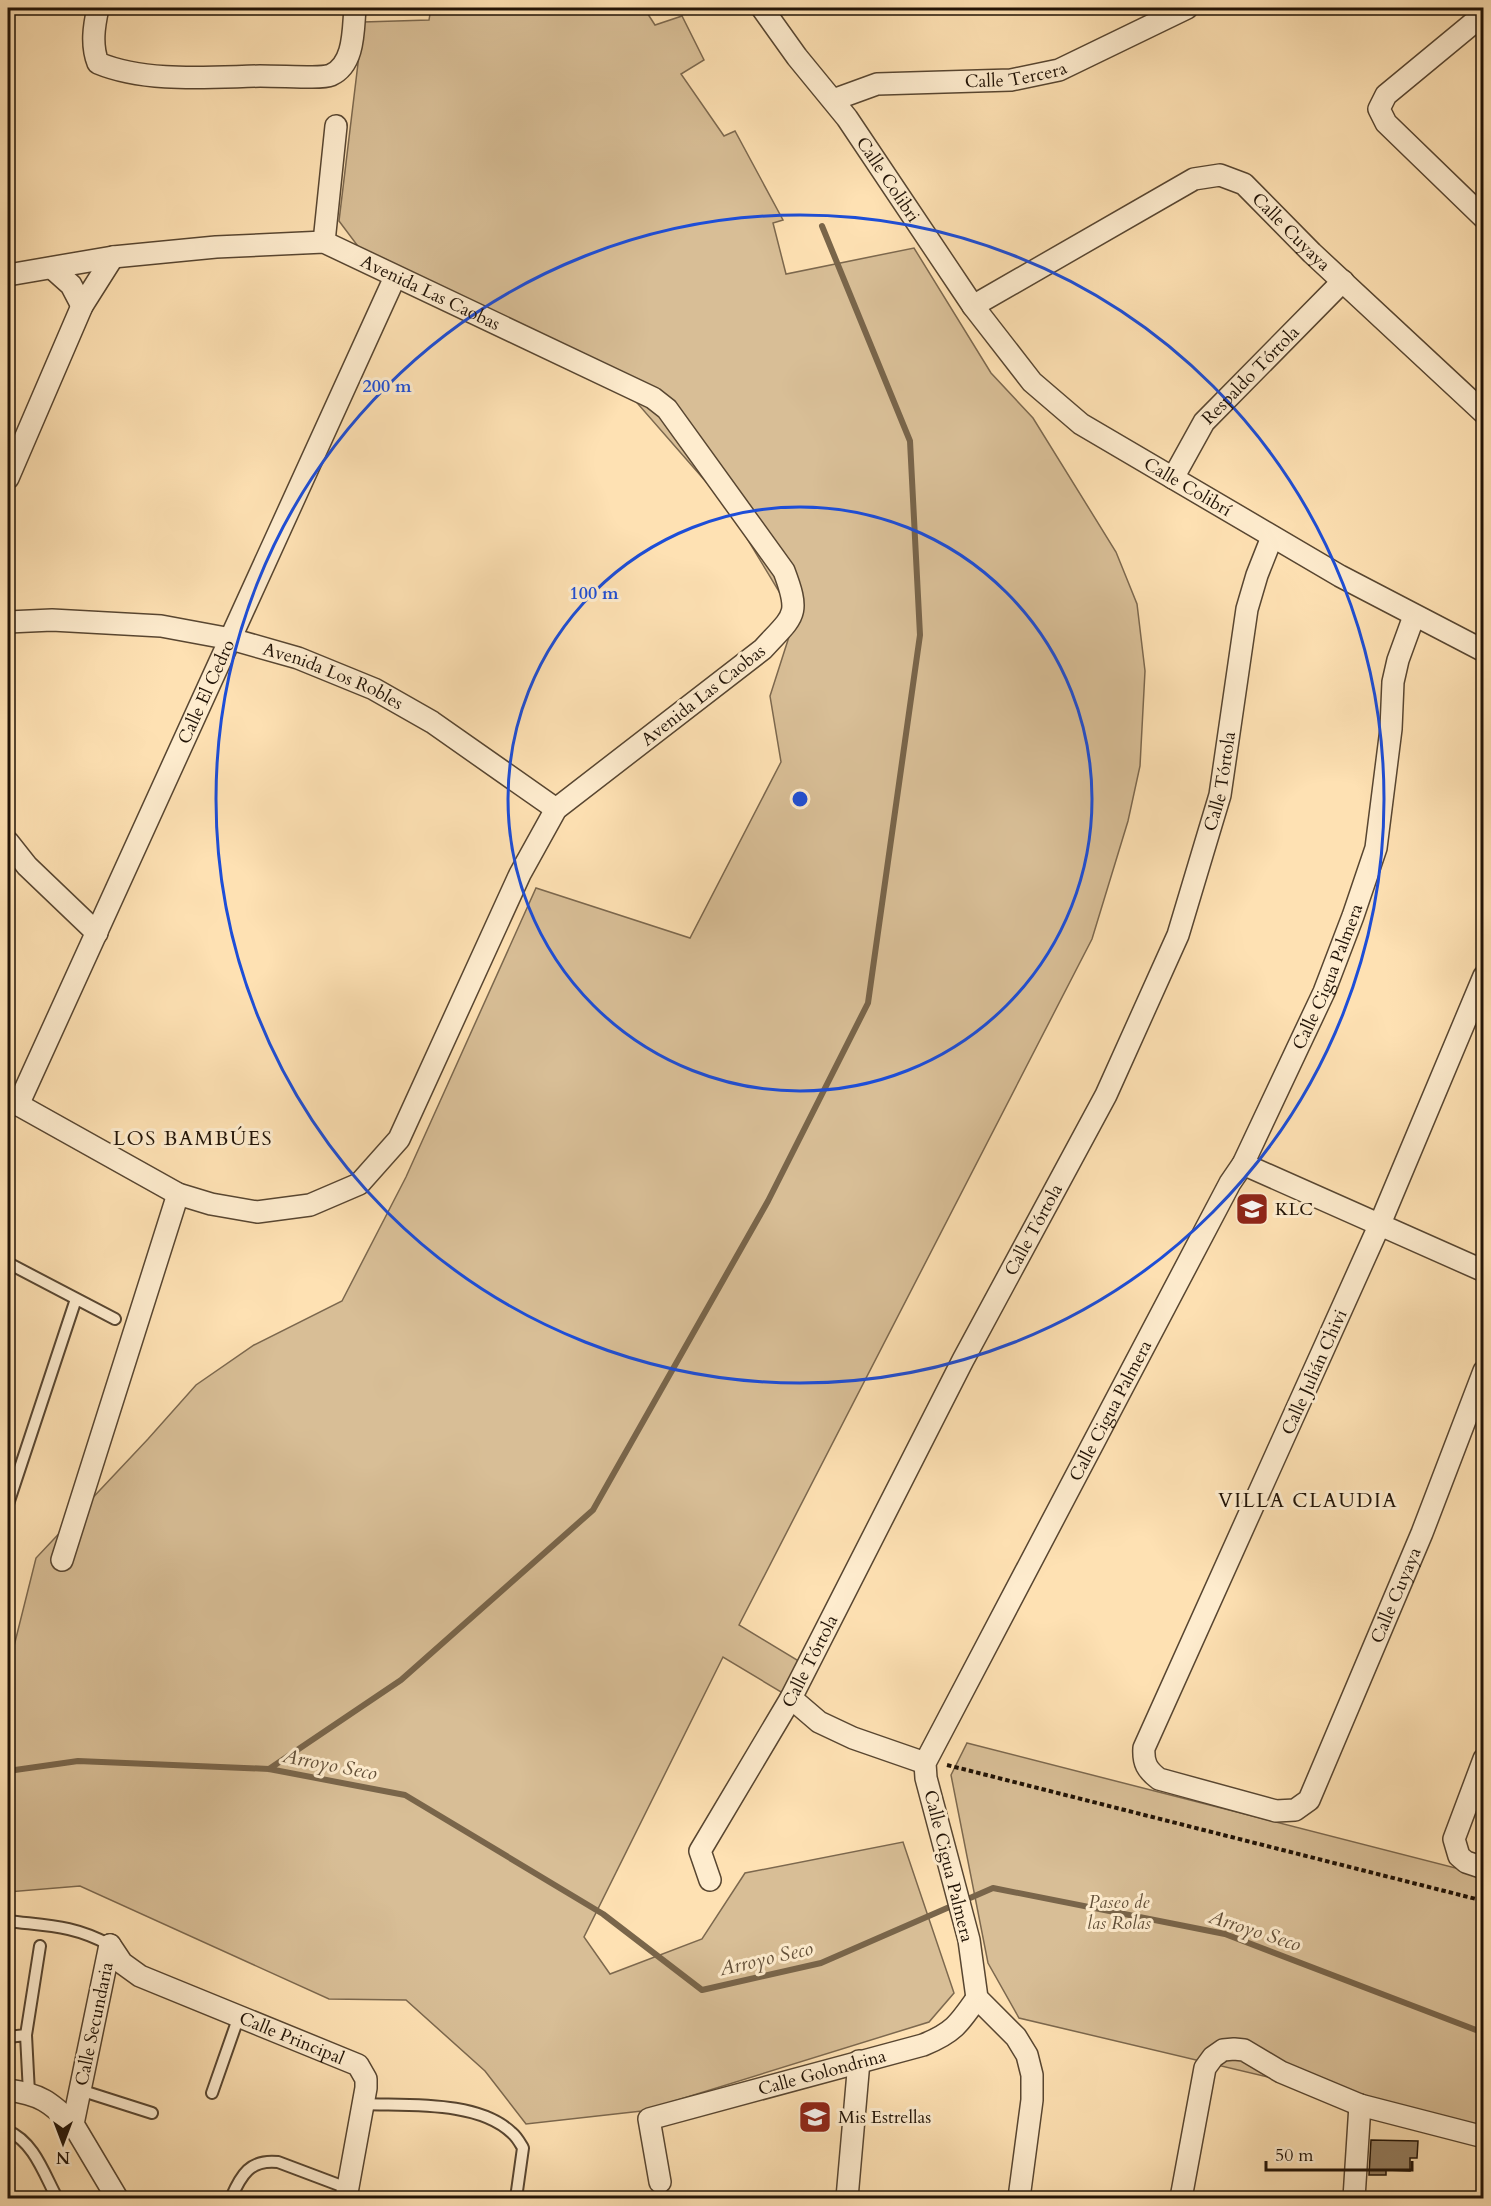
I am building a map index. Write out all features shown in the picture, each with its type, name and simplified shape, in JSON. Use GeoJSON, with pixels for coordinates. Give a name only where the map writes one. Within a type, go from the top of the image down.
{"type":"FeatureCollection","features":[{"type":"Feature","properties":{"kind":"street"},"geometry":{"type":"LineString","coordinates":[[98,8],[94,32],[94,52],[98,63],[113,69],[140,74],[175,76],[312,77],[331,75],[343,65],[351,49],[356,8]]}},
{"type":"Feature","properties":{"kind":"street","name":"Calle Colibri"},"geometry":{"type":"LineString","coordinates":[[762,8],[797,57],[833,100],[895,187],[942,259]]}},
{"type":"Feature","properties":{"kind":"street","name":"Calle Tercera"},"geometry":{"type":"LineString","coordinates":[[833,100],[877,84],[1011,80],[1059,70],[1176,10]]}},
{"type":"Feature","properties":{"kind":"street"},"geometry":{"type":"LineString","coordinates":[[1482,18],[1386,95],[1379,109],[1386,123],[1484,218]]}},
{"type":"Feature","properties":{"kind":"street"},"geometry":{"type":"LineString","coordinates":[[324,242],[336,126]]}},
{"type":"Feature","properties":{"kind":"street","name":"Calle Cuyaya"},"geometry":{"type":"LineString","coordinates":[[973,306],[1194,178],[1220,175],[1244,184],[1312,254],[1484,413]]}},
{"type":"Feature","properties":{"kind":"street","name":"Avenida Las Caobas"},"geometry":{"type":"LineString","coordinates":[[8,275],[113,257],[216,247],[324,242],[653,398],[667,409],[718,483],[772,553],[784,572],[794,597],[795,606],[791,616],[763,649],[556,809],[520,874],[399,1139],[359,1184],[310,1205],[256,1212],[211,1204],[178,1194],[13,1102]]}},
{"type":"Feature","properties":{"kind":"street"},"geometry":{"type":"LineString","coordinates":[[8,478],[82,306],[113,257]]}},
{"type":"Feature","properties":{"kind":"street","name":"Calle Colibrí"},"geometry":{"type":"LineString","coordinates":[[942,259],[973,306],[1032,382],[1081,424],[1272,537],[1414,616],[1484,651]]}},
{"type":"Feature","properties":{"kind":"street"},"geometry":{"type":"LineString","coordinates":[[52,268],[71,285],[82,306]]}},
{"type":"Feature","properties":{"kind":"street","name":"Calle El Cedro"},"geometry":{"type":"LineString","coordinates":[[13,1102],[97,933],[395,277]]}},
{"type":"Feature","properties":{"kind":"street","name":"Respaldo Tórtola"},"geometry":{"type":"LineString","coordinates":[[1173,478],[1204,423],[1343,281]]}},
{"type":"Feature","properties":{"kind":"street","name":"Calle Tórtola"},"geometry":{"type":"LineString","coordinates":[[710,1880],[700,1851],[791,1698],[963,1360],[1106,1095],[1178,935],[1220,795],[1247,609],[1272,537]]}},
{"type":"Feature","properties":{"kind":"street","name":"Calle Cigua Palmera"},"geometry":{"type":"LineString","coordinates":[[977,1998],[969,1940],[942,1831],[926,1778],[925,1763],[1230,1183],[1243,1164],[1324,992],[1376,848],[1391,729],[1393,682],[1398,660],[1414,616]]}},
{"type":"Feature","properties":{"kind":"street","name":"Avenida Los Robles"},"geometry":{"type":"LineString","coordinates":[[8,622],[52,620],[161,626],[231,639],[298,658],[374,689],[432,722],[556,809]]}},
{"type":"Feature","properties":{"kind":"street"},"geometry":{"type":"LineString","coordinates":[[8,842],[27,866],[97,933]]}},
{"type":"Feature","properties":{"kind":"street","name":"Calle Julián Chivi"},"geometry":{"type":"LineString","coordinates":[[1295,1810],[1276,1811],[1159,1779],[1146,1766],[1143,1757],[1144,1748],[1379,1226],[1484,976]]}},
{"type":"Feature","properties":{"kind":"street"},"geometry":{"type":"LineString","coordinates":[[1243,1164],[1484,1271]]}},
{"type":"Feature","properties":{"kind":"street"},"geometry":{"type":"LineString","coordinates":[[62,1560],[178,1194]]}},
{"type":"Feature","properties":{"kind":"street","name":"Calle Cuyaya"},"geometry":{"type":"LineString","coordinates":[[1295,1810],[1309,1800],[1422,1533],[1484,1371]]}},
{"type":"Feature","properties":{"kind":"street"},"geometry":{"type":"LineString","coordinates":[[791,1698],[819,1722],[853,1738],[925,1763]]}},
{"type":"Feature","properties":{"kind":"street"},"geometry":{"type":"LineString","coordinates":[[1484,1759],[1455,1830],[1455,1848],[1459,1856],[1466,1862],[1484,1868]]}},
{"type":"Feature","properties":{"kind":"street","name":"Calle Principal"},"geometry":{"type":"LineString","coordinates":[[110,1945],[122,1963],[140,1976],[358,2065],[366,2079],[347,2193]]}},
{"type":"Feature","properties":{"kind":"street","name":"Calle Secundaria"},"geometry":{"type":"LineString","coordinates":[[73,2124],[110,1945]]}},
{"type":"Feature","properties":{"kind":"street"},"geometry":{"type":"LineString","coordinates":[[977,1998],[1017,2037],[1027,2055],[1032,2075],[1032,2100],[1019,2199]]}},
{"type":"Feature","properties":{"kind":"street","name":"Calle Golondrina"},"geometry":{"type":"LineString","coordinates":[[660,2182],[649,2119],[923,2045],[941,2038],[957,2026],[977,1998]]}},
{"type":"Feature","properties":{"kind":"street"},"geometry":{"type":"LineString","coordinates":[[1181,2199],[1205,2068],[1213,2057],[1223,2050],[1244,2050],[1281,2072],[1360,2105],[1484,2137]]}},
{"type":"Feature","properties":{"kind":"street"},"geometry":{"type":"LineString","coordinates":[[847,2199],[859,2061]]}},
{"type":"Feature","properties":{"kind":"street"},"geometry":{"type":"LineString","coordinates":[[8,2090],[29,2093],[52,2104],[73,2124],[117,2199]]}},
{"type":"Feature","properties":{"kind":"street"},"geometry":{"type":"LineString","coordinates":[[1354,2199],[1360,2105]]}},
{"type":"Feature","properties":{"kind":"lane"},"geometry":{"type":"LineString","coordinates":[[8,1263],[115,1319]]}},
{"type":"Feature","properties":{"kind":"lane"},"geometry":{"type":"LineString","coordinates":[[8,1504],[76,1299]]}},
{"type":"Feature","properties":{"kind":"lane"},"geometry":{"type":"LineString","coordinates":[[8,1921],[68,1928],[88,1934],[110,1945]]}},
{"type":"Feature","properties":{"kind":"lane"},"geometry":{"type":"LineString","coordinates":[[29,2093],[26,2035],[40,1946]]}},
{"type":"Feature","properties":{"kind":"lane"},"geometry":{"type":"LineString","coordinates":[[212,2093],[239,2016]]}},
{"type":"Feature","properties":{"kind":"lane"},"geometry":{"type":"LineString","coordinates":[[8,2037],[26,2035]]}},
{"type":"Feature","properties":{"kind":"lane"},"geometry":{"type":"LineString","coordinates":[[80,2090],[152,2113]]}},
{"type":"Feature","properties":{"kind":"lane"},"geometry":{"type":"LineString","coordinates":[[363,2104],[451,2108],[490,2118],[512,2133],[523,2148],[516,2199]]}},
{"type":"Feature","properties":{"kind":"lane"},"geometry":{"type":"LineString","coordinates":[[8,2131],[20,2137],[30,2148],[57,2199]]}},
{"type":"Feature","properties":{"kind":"lane"},"geometry":{"type":"LineString","coordinates":[[231,2199],[240,2179],[254,2164],[266,2161],[278,2162],[347,2193]]}},
{"type":"Feature","properties":{"kind":"path"},"geometry":{"type":"LineString","coordinates":[[925,1763],[965,1768],[1484,1901]]}},
{"type":"Feature","properties":{"kind":"green space"},"geometry":{"type":"Polygon","coordinates":[[[431,8],[644,8],[655,25],[682,16],[704,60],[681,74],[724,136],[735,131],[783,220],[773,223],[786,274],[914,248],[991,373],[1033,418],[1116,552],[1137,604],[1145,671],[1140,766],[1128,821],[1092,939],[739,1625],[807,1666],[791,1698],[723,1657],[584,1937],[610,1974],[702,1939],[745,1873],[903,1842],[954,1993],[929,2022],[642,2111],[526,2124],[485,2071],[406,2000],[329,1999],[80,1886],[8,1892],[8,1670],[36,1558],[196,1385],[254,1345],[342,1301],[406,1177],[536,888],[690,938],[781,762],[770,696],[795,618],[728,507],[618,381],[360,249],[339,221],[363,22],[429,20],[431,8]]]}},
{"type":"Feature","properties":{"kind":"green space","name":"Paseo de las Rolas"},"geometry":{"type":"Polygon","coordinates":[[[967,1743],[1483,1875],[1483,2128],[1019,2018],[988,1963],[951,1775],[967,1743]]]}},
{"type":"Feature","properties":{"kind":"building"},"geometry":{"type":"Polygon","coordinates":[[[1371,2140],[1418,2141],[1417,2158],[1410,2158],[1410,2171],[1386,2170],[1386,2175],[1369,2175],[1371,2140]]]}},
{"type":"Feature","properties":{"kind":"waterway"},"geometry":{"type":"LineString","coordinates":[[269,1769],[401,1680],[593,1510],[768,1201],[868,1003],[920,635],[910,441],[822,226]]}},
{"type":"Feature","properties":{"kind":"waterway","name":"Arroyo Seco"},"geometry":{"type":"LineString","coordinates":[[8,1771],[78,1761],[269,1769],[405,1795],[603,1914],[702,1990],[821,1963],[993,1888],[1225,1934],[1484,2033]]}},
{"type":"Feature","properties":{"kind":"place","name":"KLC"},"geometry":{"type":"Point","coordinates":[1252,1209]}},
{"type":"Feature","properties":{"kind":"place","name":"Mis Estrellas"},"geometry":{"type":"Point","coordinates":[815,2117]}},
{"type":"Feature","properties":{"kind":"district","name":"LOS BAMBÚES"},"geometry":{"type":"Point","coordinates":[193,1138]}},
{"type":"Feature","properties":{"kind":"district","name":"VILLA CLAUDIA"},"geometry":{"type":"Point","coordinates":[1308,1500]}}]}
